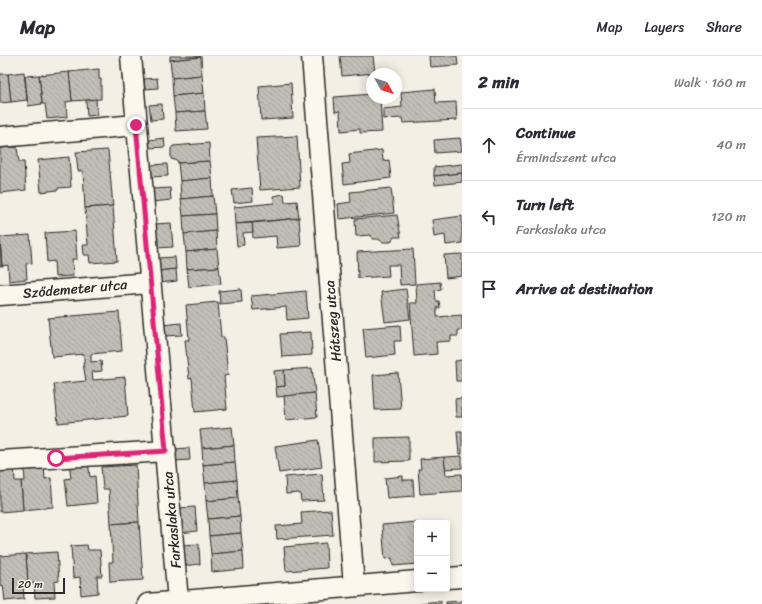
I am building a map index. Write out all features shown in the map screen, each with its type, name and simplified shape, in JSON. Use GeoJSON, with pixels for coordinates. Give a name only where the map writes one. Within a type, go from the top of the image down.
{"type":"FeatureCollection","features":[{"type":"Feature","properties":{"kind":"street","name":"Farkaslaka utca"},"geometry":{"type":"LineString","coordinates":[[131,56],[149,283],[166,451],[178,601]]}},
{"type":"Feature","properties":{"kind":"street","name":"Hátszeg utca"},"geometry":{"type":"LineString","coordinates":[[312,56],[354,586]]}},
{"type":"Feature","properties":{"kind":"street"},"geometry":{"type":"LineString","coordinates":[[0,137],[136,125]]}},
{"type":"Feature","properties":{"kind":"street","name":"Sződemeter utca"},"geometry":{"type":"LineString","coordinates":[[0,295],[149,283]]}},
{"type":"Feature","properties":{"kind":"street"},"geometry":{"type":"LineString","coordinates":[[0,461],[166,451]]}},
{"type":"Feature","properties":{"kind":"street"},"geometry":{"type":"LineString","coordinates":[[450,578],[462,577]]}},
{"type":"Feature","properties":{"kind":"street"},"geometry":{"type":"LineString","coordinates":[[148,604],[414,581]]}},
{"type":"Feature","properties":{"kind":"building"},"geometry":{"type":"Polygon","coordinates":[[[170,56],[201,56],[201,57],[170,60],[170,56]]]}},
{"type":"Feature","properties":{"kind":"building"},"geometry":{"type":"Polygon","coordinates":[[[340,56],[373,56],[374,68],[366,68],[366,74],[342,76],[340,56]]]}},
{"type":"Feature","properties":{"kind":"building"},"geometry":{"type":"Polygon","coordinates":[[[429,56],[457,56],[458,65],[430,67],[429,56]]]}},
{"type":"Feature","properties":{"kind":"building"},"geometry":{"type":"Polygon","coordinates":[[[201,57],[202,75],[172,78],[170,60],[201,57]]]}},
{"type":"Feature","properties":{"kind":"building"},"geometry":{"type":"Polygon","coordinates":[[[99,69],[99,79],[101,79],[101,99],[72,101],[69,72],[99,69]]]}},
{"type":"Feature","properties":{"kind":"building"},"geometry":{"type":"Polygon","coordinates":[[[24,72],[27,100],[11,102],[8,74],[24,72]]]}},
{"type":"Feature","properties":{"kind":"building"},"geometry":{"type":"Polygon","coordinates":[[[69,72],[72,101],[66,102],[67,117],[47,119],[45,104],[42,104],[39,75],[69,72]]]}},
{"type":"Feature","properties":{"kind":"building"},"geometry":{"type":"Polygon","coordinates":[[[0,74],[8,74],[11,102],[0,103],[0,74]]]}},
{"type":"Feature","properties":{"kind":"building"},"geometry":{"type":"Polygon","coordinates":[[[39,75],[42,104],[28,106],[25,76],[39,75]]]}},
{"type":"Feature","properties":{"kind":"building"},"geometry":{"type":"Polygon","coordinates":[[[202,75],[204,93],[173,96],[172,78],[202,75]]]}},
{"type":"Feature","properties":{"kind":"building"},"geometry":{"type":"Polygon","coordinates":[[[157,78],[158,88],[145,89],[144,79],[157,78]]]}},
{"type":"Feature","properties":{"kind":"building"},"geometry":{"type":"Polygon","coordinates":[[[291,83],[293,118],[261,120],[259,86],[291,83]]]}},
{"type":"Feature","properties":{"kind":"building"},"geometry":{"type":"Polygon","coordinates":[[[435,89],[436,103],[456,102],[457,120],[403,123],[402,118],[383,119],[383,109],[402,107],[402,92],[435,89]]]}},
{"type":"Feature","properties":{"kind":"building"},"geometry":{"type":"Polygon","coordinates":[[[204,93],[205,111],[175,113],[173,96],[204,93]]]}},
{"type":"Feature","properties":{"kind":"building"},"geometry":{"type":"Polygon","coordinates":[[[366,94],[366,104],[380,104],[382,132],[360,133],[360,129],[341,131],[340,111],[335,112],[334,97],[366,94]]]}},
{"type":"Feature","properties":{"kind":"building"},"geometry":{"type":"Polygon","coordinates":[[[96,99],[97,115],[87,116],[86,100],[96,99]]]}},
{"type":"Feature","properties":{"kind":"building"},"geometry":{"type":"Polygon","coordinates":[[[162,104],[163,119],[151,120],[149,105],[162,104]]]}},
{"type":"Feature","properties":{"kind":"building"},"geometry":{"type":"Polygon","coordinates":[[[205,111],[207,129],[176,131],[175,113],[205,111]]]}},
{"type":"Feature","properties":{"kind":"building"},"geometry":{"type":"Polygon","coordinates":[[[297,136],[300,187],[260,190],[256,138],[297,136]]]}},
{"type":"Feature","properties":{"kind":"building"},"geometry":{"type":"Polygon","coordinates":[[[164,138],[165,147],[149,148],[149,140],[164,138]]]}},
{"type":"Feature","properties":{"kind":"building"},"geometry":{"type":"Polygon","coordinates":[[[460,138],[462,151],[435,153],[434,140],[460,138]]]}},
{"type":"Feature","properties":{"kind":"building"},"geometry":{"type":"Polygon","coordinates":[[[209,143],[210,161],[178,163],[178,161],[171,159],[171,149],[173,146],[209,143]]]}},
{"type":"Feature","properties":{"kind":"building"},"geometry":{"type":"Polygon","coordinates":[[[17,147],[19,162],[24,162],[26,190],[0,193],[0,148],[17,147]]]}},
{"type":"Feature","properties":{"kind":"building"},"geometry":{"type":"Polygon","coordinates":[[[108,150],[113,206],[85,208],[83,171],[78,171],[76,152],[108,150]]]}},
{"type":"Feature","properties":{"kind":"building"},"geometry":{"type":"Polygon","coordinates":[[[382,150],[383,161],[389,160],[391,178],[344,184],[342,164],[350,163],[349,154],[382,150]]]}},
{"type":"Feature","properties":{"kind":"building"},"geometry":{"type":"Polygon","coordinates":[[[69,157],[71,187],[41,192],[38,160],[69,157]]]}},
{"type":"Feature","properties":{"kind":"building"},"geometry":{"type":"Polygon","coordinates":[[[210,161],[212,178],[180,181],[178,163],[210,161]]]}},
{"type":"Feature","properties":{"kind":"building"},"geometry":{"type":"Polygon","coordinates":[[[167,164],[168,176],[151,177],[150,165],[167,164]]]}},
{"type":"Feature","properties":{"kind":"building"},"geometry":{"type":"Polygon","coordinates":[[[462,164],[462,173],[434,176],[434,167],[462,164]]]}},
{"type":"Feature","properties":{"kind":"building"},"geometry":{"type":"Polygon","coordinates":[[[462,173],[462,182],[435,185],[434,176],[462,173]]]}},
{"type":"Feature","properties":{"kind":"building"},"geometry":{"type":"Polygon","coordinates":[[[212,178],[213,196],[181,199],[180,181],[212,178]]]}},
{"type":"Feature","properties":{"kind":"building"},"geometry":{"type":"Polygon","coordinates":[[[170,188],[171,200],[153,202],[152,189],[170,188]]]}},
{"type":"Feature","properties":{"kind":"building"},"geometry":{"type":"Polygon","coordinates":[[[252,188],[253,201],[234,203],[232,190],[252,188]]]}},
{"type":"Feature","properties":{"kind":"building"},"geometry":{"type":"Polygon","coordinates":[[[391,188],[394,213],[339,219],[338,204],[351,202],[350,192],[391,188]]]}},
{"type":"Feature","properties":{"kind":"building"},"geometry":{"type":"Polygon","coordinates":[[[284,194],[285,202],[297,201],[299,218],[235,224],[234,207],[274,203],[273,196],[284,194]]]}},
{"type":"Feature","properties":{"kind":"building"},"geometry":{"type":"Polygon","coordinates":[[[213,196],[215,214],[183,216],[181,199],[213,196]]]}},
{"type":"Feature","properties":{"kind":"building"},"geometry":{"type":"Polygon","coordinates":[[[113,206],[117,261],[90,263],[89,255],[84,255],[83,245],[88,245],[85,208],[113,206]]]}},
{"type":"Feature","properties":{"kind":"building"},"geometry":{"type":"Polygon","coordinates":[[[215,214],[216,231],[184,234],[183,216],[215,214]]]}},
{"type":"Feature","properties":{"kind":"building"},"geometry":{"type":"Polygon","coordinates":[[[397,215],[401,237],[394,237],[391,242],[383,242],[378,239],[372,239],[371,235],[356,236],[355,219],[397,215]]]}},
{"type":"Feature","properties":{"kind":"building"},"geometry":{"type":"Polygon","coordinates":[[[462,216],[462,243],[446,245],[445,235],[434,237],[432,220],[462,216]]]}},
{"type":"Feature","properties":{"kind":"building"},"geometry":{"type":"Polygon","coordinates":[[[299,218],[301,246],[277,248],[276,236],[253,238],[252,223],[299,218]]]}},
{"type":"Feature","properties":{"kind":"building"},"geometry":{"type":"Polygon","coordinates":[[[171,223],[173,247],[156,248],[154,224],[171,223]]]}},
{"type":"Feature","properties":{"kind":"building"},"geometry":{"type":"Polygon","coordinates":[[[252,223],[253,232],[243,233],[244,245],[237,246],[235,224],[252,223]]]}},
{"type":"Feature","properties":{"kind":"building"},"geometry":{"type":"Polygon","coordinates":[[[75,231],[77,259],[72,259],[73,276],[55,277],[54,261],[47,262],[45,233],[75,231]]]}},
{"type":"Feature","properties":{"kind":"building"},"geometry":{"type":"Polygon","coordinates":[[[216,231],[217,249],[186,252],[184,234],[216,231]]]}},
{"type":"Feature","properties":{"kind":"building"},"geometry":{"type":"Polygon","coordinates":[[[30,235],[32,263],[26,264],[27,279],[9,281],[8,265],[2,266],[0,237],[30,235]]]}},
{"type":"Feature","properties":{"kind":"building"},"geometry":{"type":"Polygon","coordinates":[[[0,244],[2,266],[0,266],[0,244]]]}},
{"type":"Feature","properties":{"kind":"building"},"geometry":{"type":"Polygon","coordinates":[[[217,249],[219,267],[187,269],[186,252],[217,249]]]}},
{"type":"Feature","properties":{"kind":"building"},"geometry":{"type":"Polygon","coordinates":[[[413,249],[415,284],[400,285],[399,265],[388,265],[389,276],[358,278],[357,252],[413,249]]]}},
{"type":"Feature","properties":{"kind":"building"},"geometry":{"type":"Polygon","coordinates":[[[462,254],[462,276],[446,278],[444,255],[462,254]]]}},
{"type":"Feature","properties":{"kind":"building"},"geometry":{"type":"Polygon","coordinates":[[[175,257],[176,269],[158,271],[157,258],[175,257]]]}},
{"type":"Feature","properties":{"kind":"building"},"geometry":{"type":"Polygon","coordinates":[[[219,267],[221,284],[189,287],[187,269],[219,267]]]}},
{"type":"Feature","properties":{"kind":"building"},"geometry":{"type":"Polygon","coordinates":[[[176,269],[177,281],[159,283],[158,271],[176,269]]]}},
{"type":"Feature","properties":{"kind":"building"},"geometry":{"type":"Polygon","coordinates":[[[440,282],[441,289],[435,290],[436,301],[439,301],[440,308],[437,308],[437,317],[462,315],[462,330],[458,330],[458,336],[451,336],[451,341],[436,342],[437,354],[414,356],[410,303],[417,303],[416,284],[440,282]]]}},
{"type":"Feature","properties":{"kind":"building"},"geometry":{"type":"Polygon","coordinates":[[[241,289],[242,302],[220,304],[219,291],[241,289]]]}},
{"type":"Feature","properties":{"kind":"building"},"geometry":{"type":"Polygon","coordinates":[[[406,289],[410,319],[385,322],[381,292],[406,289]]]}},
{"type":"Feature","properties":{"kind":"building"},"geometry":{"type":"Polygon","coordinates":[[[306,291],[308,318],[287,320],[286,307],[253,310],[251,296],[306,291]]]}},
{"type":"Feature","properties":{"kind":"building"},"geometry":{"type":"Polygon","coordinates":[[[218,302],[221,337],[224,337],[228,375],[224,376],[227,409],[195,412],[192,378],[189,379],[185,340],[189,340],[186,305],[218,302]]]}},
{"type":"Feature","properties":{"kind":"building"},"geometry":{"type":"Polygon","coordinates":[[[119,312],[122,351],[91,354],[91,362],[101,361],[102,371],[92,372],[93,380],[125,377],[128,416],[58,423],[54,384],[86,381],[83,363],[84,354],[52,357],[48,318],[119,312]]]}},
{"type":"Feature","properties":{"kind":"building"},"geometry":{"type":"Polygon","coordinates":[[[181,323],[182,335],[164,336],[163,325],[181,323]]]}},
{"type":"Feature","properties":{"kind":"building"},"geometry":{"type":"Polygon","coordinates":[[[400,325],[401,341],[394,341],[395,355],[366,358],[363,328],[400,325]]]}},
{"type":"Feature","properties":{"kind":"building"},"geometry":{"type":"Polygon","coordinates":[[[311,332],[312,355],[282,357],[280,334],[311,332]]]}},
{"type":"Feature","properties":{"kind":"building"},"geometry":{"type":"Polygon","coordinates":[[[462,360],[462,381],[456,381],[455,361],[462,360]]]}},
{"type":"Feature","properties":{"kind":"building"},"geometry":{"type":"Polygon","coordinates":[[[312,368],[315,393],[277,397],[276,387],[285,386],[284,370],[312,368]]]}},
{"type":"Feature","properties":{"kind":"building"},"geometry":{"type":"Polygon","coordinates":[[[284,370],[285,386],[276,387],[274,371],[284,370]]]}},
{"type":"Feature","properties":{"kind":"building"},"geometry":{"type":"Polygon","coordinates":[[[398,373],[401,409],[375,410],[373,375],[398,373]]]}},
{"type":"Feature","properties":{"kind":"building"},"geometry":{"type":"Polygon","coordinates":[[[315,393],[317,417],[286,420],[284,396],[315,393]]]}},
{"type":"Feature","properties":{"kind":"building"},"geometry":{"type":"Polygon","coordinates":[[[462,398],[462,417],[456,417],[455,399],[462,398]]]}},
{"type":"Feature","properties":{"kind":"building"},"geometry":{"type":"Polygon","coordinates":[[[232,427],[234,445],[202,448],[200,430],[232,427]]]}},
{"type":"Feature","properties":{"kind":"building"},"geometry":{"type":"Polygon","coordinates":[[[457,431],[462,431],[462,454],[459,454],[457,431]]]}},
{"type":"Feature","properties":{"kind":"building"},"geometry":{"type":"Polygon","coordinates":[[[409,437],[409,461],[375,462],[375,438],[409,437]]]}},
{"type":"Feature","properties":{"kind":"building"},"geometry":{"type":"Polygon","coordinates":[[[318,440],[322,467],[279,473],[275,446],[318,440]]]}},
{"type":"Feature","properties":{"kind":"building"},"geometry":{"type":"Polygon","coordinates":[[[234,445],[235,462],[203,465],[202,448],[234,445]]]}},
{"type":"Feature","properties":{"kind":"building"},"geometry":{"type":"Polygon","coordinates":[[[189,448],[190,460],[174,461],[173,449],[189,448]]]}},
{"type":"Feature","properties":{"kind":"building"},"geometry":{"type":"Polygon","coordinates":[[[462,456],[462,468],[445,469],[444,457],[462,456]]]}},
{"type":"Feature","properties":{"kind":"building"},"geometry":{"type":"Polygon","coordinates":[[[444,457],[446,475],[462,474],[462,491],[420,494],[418,469],[421,469],[420,459],[444,457]]]}},
{"type":"Feature","properties":{"kind":"building"},"geometry":{"type":"Polygon","coordinates":[[[88,461],[90,477],[95,476],[97,503],[68,506],[65,479],[71,478],[69,462],[88,461]]]}},
{"type":"Feature","properties":{"kind":"building"},"geometry":{"type":"Polygon","coordinates":[[[235,462],[237,480],[205,483],[203,465],[235,462]]]}},
{"type":"Feature","properties":{"kind":"building"},"geometry":{"type":"Polygon","coordinates":[[[44,464],[45,479],[51,478],[53,507],[23,510],[21,481],[25,481],[24,466],[44,464]]]}},
{"type":"Feature","properties":{"kind":"building"},"geometry":{"type":"Polygon","coordinates":[[[136,465],[139,522],[111,524],[109,489],[103,489],[101,467],[136,465]]]}},
{"type":"Feature","properties":{"kind":"building"},"geometry":{"type":"Polygon","coordinates":[[[14,466],[15,481],[21,481],[23,510],[0,512],[0,467],[14,466]]]}},
{"type":"Feature","properties":{"kind":"building"},"geometry":{"type":"Polygon","coordinates":[[[322,474],[324,500],[301,501],[300,493],[286,494],[285,477],[322,474]]]}},
{"type":"Feature","properties":{"kind":"building"},"geometry":{"type":"Polygon","coordinates":[[[403,476],[403,480],[413,480],[414,496],[387,498],[385,478],[403,476]]]}},
{"type":"Feature","properties":{"kind":"building"},"geometry":{"type":"Polygon","coordinates":[[[237,480],[238,498],[206,501],[205,483],[237,480]]]}},
{"type":"Feature","properties":{"kind":"building"},"geometry":{"type":"Polygon","coordinates":[[[238,498],[240,516],[208,519],[206,501],[238,498]]]}},
{"type":"Feature","properties":{"kind":"building"},"geometry":{"type":"Polygon","coordinates":[[[195,507],[197,531],[180,533],[178,508],[195,507]]]}},
{"type":"Feature","properties":{"kind":"building"},"geometry":{"type":"Polygon","coordinates":[[[331,510],[333,535],[277,539],[276,526],[302,524],[301,512],[331,510]]]}},
{"type":"Feature","properties":{"kind":"building"},"geometry":{"type":"Polygon","coordinates":[[[240,516],[241,533],[209,536],[208,519],[240,516]]]}},
{"type":"Feature","properties":{"kind":"building"},"geometry":{"type":"Polygon","coordinates":[[[139,522],[143,580],[110,582],[109,562],[113,562],[111,524],[139,522]]]}},
{"type":"Feature","properties":{"kind":"building"},"geometry":{"type":"Polygon","coordinates":[[[414,522],[414,564],[393,566],[392,558],[385,559],[382,525],[414,522]]]}},
{"type":"Feature","properties":{"kind":"building"},"geometry":{"type":"Polygon","coordinates":[[[241,533],[243,551],[211,554],[209,536],[241,533]]]}},
{"type":"Feature","properties":{"kind":"building"},"geometry":{"type":"Polygon","coordinates":[[[326,543],[327,568],[286,571],[284,547],[326,543]]]}},
{"type":"Feature","properties":{"kind":"building"},"geometry":{"type":"Polygon","coordinates":[[[199,544],[200,564],[183,566],[181,545],[199,544]]]}},
{"type":"Feature","properties":{"kind":"building"},"geometry":{"type":"Polygon","coordinates":[[[87,545],[88,550],[100,550],[102,576],[97,576],[98,593],[81,595],[80,577],[73,578],[71,546],[87,545]]]}},
{"type":"Feature","properties":{"kind":"building"},"geometry":{"type":"Polygon","coordinates":[[[243,551],[244,569],[212,572],[211,554],[243,551]]]}},
{"type":"Feature","properties":{"kind":"building"},"geometry":{"type":"Polygon","coordinates":[[[57,552],[59,581],[54,582],[55,597],[35,598],[34,583],[28,584],[26,554],[57,552]]]}},
{"type":"Feature","properties":{"kind":"building"},"geometry":{"type":"Polygon","coordinates":[[[26,554],[28,584],[23,584],[24,599],[5,601],[3,585],[0,586],[0,556],[26,554]]]}},
{"type":"Feature","properties":{"kind":"building"},"geometry":{"type":"Polygon","coordinates":[[[441,601],[441,604],[420,603],[441,601]]]}},
{"type":"Feature","properties":{"kind":"building"},"geometry":{"type":"Polygon","coordinates":[[[462,601],[462,604],[446,604],[446,602],[462,601]]]}},
{"type":"Feature","properties":{"kind":"route"},"geometry":{"type":"LineString","coordinates":[[56,458],[166,451],[149,283],[136,125]]}}]}
